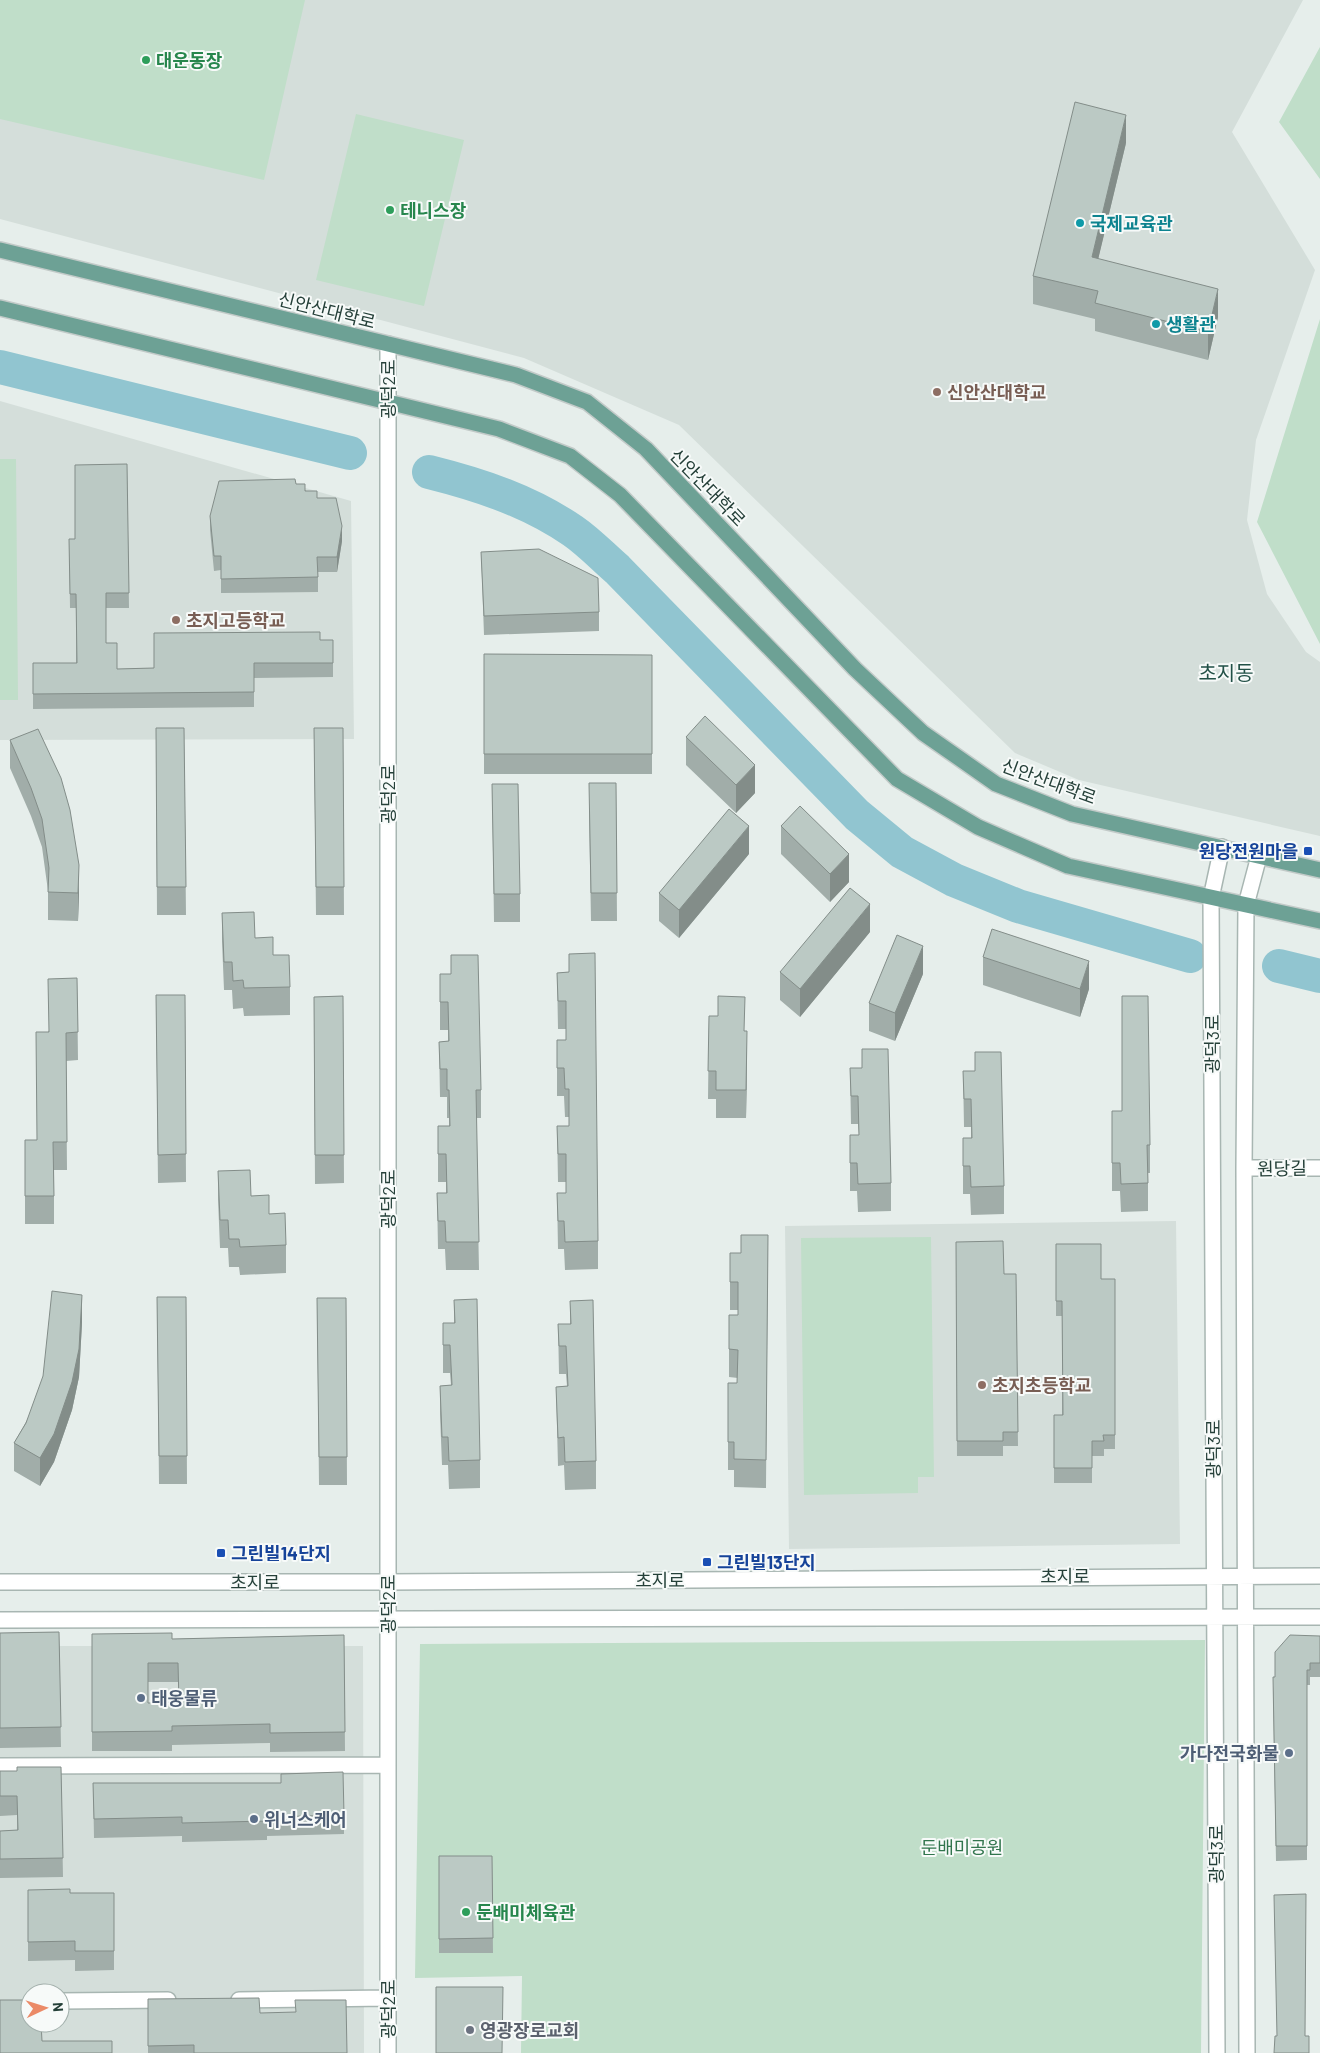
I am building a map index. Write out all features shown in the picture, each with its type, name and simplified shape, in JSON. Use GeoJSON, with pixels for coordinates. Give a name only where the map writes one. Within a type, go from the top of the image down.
{"type":"FeatureCollection","features":[{"type":"Feature","properties":{"kind":"main road","name":"신안산대학로"},"geometry":{"type":"LineString","coordinates":[[0,250],[516,375],[587,402],[646,449],[855,669],[923,733],[996,784],[1072,814],[1320,870]]}},
{"type":"Feature","properties":{"kind":"main road"},"geometry":{"type":"LineString","coordinates":[[0,308],[499,429],[570,456],[620,495],[897,779],[978,827],[1068,866],[1320,921]]}},
{"type":"Feature","properties":{"kind":"street","name":"광덕2로"},"geometry":{"type":"LineString","coordinates":[[388,344],[388,2053]]}},
{"type":"Feature","properties":{"kind":"street","name":"광덕3로"},"geometry":{"type":"LineString","coordinates":[[1217,2053],[1213,1575],[1211,898],[1222,847]]}},
{"type":"Feature","properties":{"kind":"street","name":"광덕3로"},"geometry":{"type":"LineString","coordinates":[[1247,2053],[1244,1168],[1246,905],[1259,856]]}},
{"type":"Feature","properties":{"kind":"street","name":"원당길"},"geometry":{"type":"LineString","coordinates":[[1244,1168],[1320,1168]]}},
{"type":"Feature","properties":{"kind":"street","name":"초지로"},"geometry":{"type":"LineString","coordinates":[[0,1582],[388,1582],[1213,1575],[1320,1576]]}},
{"type":"Feature","properties":{"kind":"street"},"geometry":{"type":"LineString","coordinates":[[0,1620],[1320,1617]]}},
{"type":"Feature","properties":{"kind":"street"},"geometry":{"type":"LineString","coordinates":[[0,1766],[388,1765]]}},
{"type":"Feature","properties":{"kind":"street"},"geometry":{"type":"LineString","coordinates":[[229,2000],[388,1998]]}},
{"type":"Feature","properties":{"kind":"street"},"geometry":{"type":"LineString","coordinates":[[70,2001],[179,2000]]}},
{"type":"Feature","properties":{"kind":"shaded area","name":"신안산대학교"},"geometry":{"type":"Polygon","coordinates":[[[0,0],[1303,0],[1232,132],[1315,270],[1256,440],[1247,520],[1267,594],[1306,652],[1320,662],[1320,836],[1079,780],[1015,753],[679,425],[524,358],[0,219],[0,0]]]}},
{"type":"Feature","properties":{"kind":"shaded area","name":"초지고등학교"},"geometry":{"type":"Polygon","coordinates":[[[0,401],[351,501],[354,739],[0,740],[0,401]]]}},
{"type":"Feature","properties":{"kind":"shaded area","name":"초지초등학교"},"geometry":{"type":"Polygon","coordinates":[[[1176,1221],[1180,1544],[789,1549],[785,1226],[1176,1221]]]}},
{"type":"Feature","properties":{"kind":"shaded area"},"geometry":{"type":"Polygon","coordinates":[[[0,1646],[363,1646],[364,2053],[0,2053],[0,1646]]]}},
{"type":"Feature","properties":{"kind":"green space","name":"대운동장"},"geometry":{"type":"Polygon","coordinates":[[[0,0],[305,0],[264,180],[0,119],[0,0]]]}},
{"type":"Feature","properties":{"kind":"green space"},"geometry":{"type":"Polygon","coordinates":[[[1320,47],[1320,179],[1279,122],[1320,47]]]}},
{"type":"Feature","properties":{"kind":"green space","name":"테니스장"},"geometry":{"type":"Polygon","coordinates":[[[356,114],[464,140],[424,306],[316,280],[356,114]]]}},
{"type":"Feature","properties":{"kind":"green space"},"geometry":{"type":"Polygon","coordinates":[[[1320,319],[1320,644],[1257,522],[1320,319]]]}},
{"type":"Feature","properties":{"kind":"green space"},"geometry":{"type":"Polygon","coordinates":[[[0,459],[16,459],[18,700],[0,700],[0,459]]]}},
{"type":"Feature","properties":{"kind":"green space"},"geometry":{"type":"Polygon","coordinates":[[[931,1237],[934,1477],[918,1477],[918,1493],[804,1495],[801,1238],[931,1237]]]}},
{"type":"Feature","properties":{"kind":"green space","name":"둔배미공원"},"geometry":{"type":"Polygon","coordinates":[[[1205,1640],[1201,2053],[521,2053],[522,1976],[415,1978],[420,1644],[1205,1640]]]}},
{"type":"Feature","properties":{"kind":"building"},"geometry":{"type":"Polygon","coordinates":[[[1075,102],[1126,115],[1092,257],[1218,289],[1208,332],[1095,303],[1098,291],[1033,276],[1075,102]]]}},
{"type":"Feature","properties":{"kind":"building","name":"초지고등학교"},"geometry":{"type":"Polygon","coordinates":[[[127,464],[129,593],[106,593],[106,643],[117,643],[117,669],[154,668],[154,633],[320,632],[320,640],[333,640],[333,663],[254,663],[254,692],[33,694],[33,663],[77,663],[76,594],[70,594],[69,539],[75,539],[75,465],[127,464]]]}},
{"type":"Feature","properties":{"kind":"building","name":"초지고등학교"},"geometry":{"type":"Polygon","coordinates":[[[295,479],[296,484],[305,484],[305,491],[317,491],[317,498],[336,498],[342,526],[337,557],[317,557],[318,577],[221,579],[221,556],[214,556],[210,516],[219,481],[295,479]]]}},
{"type":"Feature","properties":{"kind":"building"},"geometry":{"type":"Polygon","coordinates":[[[539,549],[598,578],[599,612],[484,616],[481,552],[539,549]]]}},
{"type":"Feature","properties":{"kind":"building"},"geometry":{"type":"Polygon","coordinates":[[[484,654],[652,655],[652,754],[484,754],[484,654]]]}},
{"type":"Feature","properties":{"kind":"building"},"geometry":{"type":"Polygon","coordinates":[[[705,716],[755,765],[736,785],[686,737],[705,716]]]}},
{"type":"Feature","properties":{"kind":"building"},"geometry":{"type":"Polygon","coordinates":[[[156,728],[184,728],[186,887],[157,887],[156,728]]]}},
{"type":"Feature","properties":{"kind":"building"},"geometry":{"type":"Polygon","coordinates":[[[314,728],[343,728],[344,887],[316,887],[314,728]]]}},
{"type":"Feature","properties":{"kind":"building"},"geometry":{"type":"Polygon","coordinates":[[[38,729],[61,778],[70,810],[79,865],[78,893],[48,892],[49,868],[42,819],[10,740],[38,729]]]}},
{"type":"Feature","properties":{"kind":"building"},"geometry":{"type":"Polygon","coordinates":[[[589,783],[616,783],[617,893],[591,893],[589,783]]]}},
{"type":"Feature","properties":{"kind":"building"},"geometry":{"type":"Polygon","coordinates":[[[492,784],[518,784],[520,894],[494,894],[492,784]]]}},
{"type":"Feature","properties":{"kind":"building"},"geometry":{"type":"Polygon","coordinates":[[[800,806],[849,854],[830,874],[781,826],[800,806]]]}},
{"type":"Feature","properties":{"kind":"building"},"geometry":{"type":"Polygon","coordinates":[[[729,809],[749,826],[679,910],[659,893],[729,809]]]}},
{"type":"Feature","properties":{"kind":"building"},"geometry":{"type":"Polygon","coordinates":[[[850,888],[870,904],[800,989],[780,972],[850,888]]]}},
{"type":"Feature","properties":{"kind":"building"},"geometry":{"type":"Polygon","coordinates":[[[254,912],[255,938],[273,937],[273,955],[289,955],[290,987],[244,988],[243,980],[233,981],[232,962],[224,962],[222,913],[254,912]]]}},
{"type":"Feature","properties":{"kind":"building"},"geometry":{"type":"Polygon","coordinates":[[[992,929],[1089,961],[1080,989],[983,957],[992,929]]]}},
{"type":"Feature","properties":{"kind":"building"},"geometry":{"type":"Polygon","coordinates":[[[897,935],[923,946],[895,1013],[869,1003],[897,935]]]}},
{"type":"Feature","properties":{"kind":"building"},"geometry":{"type":"Polygon","coordinates":[[[595,953],[598,1241],[565,1242],[564,1221],[558,1221],[557,1193],[566,1193],[566,1154],[558,1154],[557,1126],[569,1126],[569,1089],[565,1089],[564,1068],[557,1068],[557,1040],[566,1040],[566,1001],[558,1001],[557,973],[569,972],[569,954],[595,953]]]}},
{"type":"Feature","properties":{"kind":"building"},"geometry":{"type":"Polygon","coordinates":[[[451,955],[478,955],[481,1090],[476,1090],[479,1242],[446,1242],[445,1221],[438,1221],[437,1193],[447,1193],[446,1154],[438,1154],[438,1126],[450,1126],[447,1069],[440,1069],[439,1042],[449,1041],[448,1002],[440,1002],[440,974],[451,974],[451,955]]]}},
{"type":"Feature","properties":{"kind":"building"},"geometry":{"type":"Polygon","coordinates":[[[77,978],[78,1032],[66,1033],[67,1142],[53,1142],[54,1196],[25,1196],[25,1140],[37,1140],[36,1032],[49,1032],[48,979],[77,978]]]}},
{"type":"Feature","properties":{"kind":"building"},"geometry":{"type":"Polygon","coordinates":[[[156,995],[185,995],[186,1154],[158,1155],[156,995]]]}},
{"type":"Feature","properties":{"kind":"building"},"geometry":{"type":"Polygon","coordinates":[[[343,996],[344,1155],[315,1155],[314,997],[343,996]]]}},
{"type":"Feature","properties":{"kind":"building"},"geometry":{"type":"Polygon","coordinates":[[[718,996],[745,997],[744,1031],[747,1031],[746,1090],[716,1090],[716,1071],[708,1071],[709,1016],[718,1016],[718,996]]]}},
{"type":"Feature","properties":{"kind":"building"},"geometry":{"type":"Polygon","coordinates":[[[1122,996],[1148,996],[1150,1145],[1147,1145],[1148,1183],[1121,1184],[1120,1163],[1112,1163],[1112,1111],[1122,1111],[1122,996]]]}},
{"type":"Feature","properties":{"kind":"building"},"geometry":{"type":"Polygon","coordinates":[[[862,1049],[888,1049],[891,1183],[858,1184],[857,1163],[850,1163],[850,1135],[859,1135],[858,1096],[851,1096],[850,1068],[862,1068],[862,1049]]]}},
{"type":"Feature","properties":{"kind":"building"},"geometry":{"type":"Polygon","coordinates":[[[975,1052],[1001,1052],[1004,1186],[971,1187],[970,1166],[963,1166],[963,1138],[972,1138],[971,1099],[964,1099],[963,1071],[975,1071],[975,1052]]]}},
{"type":"Feature","properties":{"kind":"building"},"geometry":{"type":"Polygon","coordinates":[[[250,1170],[251,1196],[269,1195],[269,1214],[285,1213],[286,1245],[240,1247],[239,1239],[229,1239],[228,1220],[220,1220],[218,1171],[250,1170]]]}},
{"type":"Feature","properties":{"kind":"building"},"geometry":{"type":"Polygon","coordinates":[[[741,1235],[768,1235],[766,1460],[734,1459],[734,1442],[728,1442],[728,1383],[737,1383],[738,1350],[729,1349],[729,1315],[738,1315],[738,1282],[730,1282],[730,1253],[741,1253],[741,1235]]]}},
{"type":"Feature","properties":{"kind":"building"},"geometry":{"type":"Polygon","coordinates":[[[1003,1241],[1004,1274],[1016,1274],[1018,1432],[1003,1432],[1003,1441],[957,1441],[956,1242],[1003,1241]]]}},
{"type":"Feature","properties":{"kind":"building"},"geometry":{"type":"Polygon","coordinates":[[[1056,1244],[1101,1244],[1101,1279],[1115,1279],[1115,1435],[1103,1435],[1104,1441],[1092,1441],[1092,1468],[1054,1468],[1054,1415],[1063,1415],[1062,1301],[1056,1301],[1056,1244]]]}},
{"type":"Feature","properties":{"kind":"building"},"geometry":{"type":"Polygon","coordinates":[[[52,1291],[82,1295],[79,1349],[72,1382],[54,1434],[40,1458],[14,1443],[26,1423],[43,1376],[52,1291]]]}},
{"type":"Feature","properties":{"kind":"building"},"geometry":{"type":"Polygon","coordinates":[[[157,1297],[186,1297],[187,1456],[159,1456],[157,1297]]]}},
{"type":"Feature","properties":{"kind":"building"},"geometry":{"type":"Polygon","coordinates":[[[317,1298],[346,1298],[347,1457],[319,1457],[317,1298]]]}},
{"type":"Feature","properties":{"kind":"building"},"geometry":{"type":"Polygon","coordinates":[[[477,1299],[480,1460],[449,1461],[448,1437],[442,1437],[440,1386],[452,1385],[450,1345],[443,1345],[443,1323],[455,1323],[454,1300],[477,1299]]]}},
{"type":"Feature","properties":{"kind":"building"},"geometry":{"type":"Polygon","coordinates":[[[593,1300],[596,1461],[565,1462],[564,1437],[558,1438],[556,1387],[568,1386],[566,1346],[559,1346],[558,1324],[571,1324],[570,1301],[593,1300]]]}},
{"type":"Feature","properties":{"kind":"building"},"geometry":{"type":"Polygon","coordinates":[[[59,1632],[61,1727],[0,1728],[0,1633],[59,1632]]]}},
{"type":"Feature","properties":{"kind":"building"},"geometry":{"type":"Polygon","coordinates":[[[172,1633],[172,1639],[344,1635],[345,1732],[270,1733],[270,1724],[172,1726],[172,1731],[92,1732],[92,1634],[172,1633]],[[148,1663],[148,1703],[179,1703],[178,1663],[148,1663]]]}},
{"type":"Feature","properties":{"kind":"building"},"geometry":{"type":"Polygon","coordinates":[[[1290,1635],[1320,1636],[1320,1663],[1310,1663],[1310,1670],[1307,1670],[1307,1846],[1276,1846],[1273,1677],[1275,1677],[1275,1652],[1290,1635]]]}},
{"type":"Feature","properties":{"kind":"building"},"geometry":{"type":"Polygon","coordinates":[[[17,1767],[61,1767],[63,1858],[0,1859],[0,1831],[18,1830],[17,1796],[0,1796],[0,1771],[17,1771],[17,1767]]]}},
{"type":"Feature","properties":{"kind":"building"},"geometry":{"type":"Polygon","coordinates":[[[343,1772],[344,1815],[267,1817],[267,1821],[182,1823],[182,1817],[94,1819],[93,1783],[281,1783],[281,1774],[343,1772]]]}},
{"type":"Feature","properties":{"kind":"building","name":"둔배미체육관"},"geometry":{"type":"Polygon","coordinates":[[[439,1856],[492,1856],[493,1938],[439,1939],[439,1856]]]}},
{"type":"Feature","properties":{"kind":"building"},"geometry":{"type":"Polygon","coordinates":[[[70,1889],[70,1893],[114,1893],[114,1951],[75,1951],[75,1941],[28,1942],[28,1890],[70,1889]]]}},
{"type":"Feature","properties":{"kind":"building"},"geometry":{"type":"Polygon","coordinates":[[[1306,1894],[1305,2036],[1309,2036],[1309,2053],[1274,2053],[1275,2036],[1277,2036],[1274,1895],[1306,1894]]]}},
{"type":"Feature","properties":{"kind":"building","name":"영광장로교회"},"geometry":{"type":"Polygon","coordinates":[[[436,1987],[503,1987],[502,2053],[436,2053],[436,1987]]]}},
{"type":"Feature","properties":{"kind":"building"},"geometry":{"type":"Polygon","coordinates":[[[259,1998],[260,2013],[296,2012],[295,2000],[346,2000],[347,2053],[194,2053],[194,2045],[148,2046],[148,1999],[259,1998]]]}},
{"type":"Feature","properties":{"kind":"building"},"geometry":{"type":"Polygon","coordinates":[[[0,2000],[20,2000],[20,2033],[42,2033],[42,2041],[112,2041],[112,2053],[0,2053],[0,2000]]]}},
{"type":"Feature","properties":{"kind":"waterway"},"geometry":{"type":"LineString","coordinates":[[0,367],[350,453]]}},
{"type":"Feature","properties":{"kind":"waterway"},"geometry":{"type":"LineString","coordinates":[[429,472],[467,482],[504,495],[556,520],[585,540],[617,569],[857,815],[902,852],[954,880],[1018,906],[1190,956]]}},
{"type":"Feature","properties":{"kind":"waterway"},"geometry":{"type":"LineString","coordinates":[[1279,966],[1320,976]]}},
{"type":"Feature","properties":{"kind":"place","name":"대운동장"},"geometry":{"type":"Point","coordinates":[146,60]}},
{"type":"Feature","properties":{"kind":"place","name":"테니스장"},"geometry":{"type":"Point","coordinates":[390,210]}},
{"type":"Feature","properties":{"kind":"place","name":"국제교육관"},"geometry":{"type":"Point","coordinates":[1080,223]}},
{"type":"Feature","properties":{"kind":"place","name":"생활관"},"geometry":{"type":"Point","coordinates":[1156,324]}},
{"type":"Feature","properties":{"kind":"place","name":"신안산대학교"},"geometry":{"type":"Point","coordinates":[937,392]}},
{"type":"Feature","properties":{"kind":"place","name":"초지고등학교"},"geometry":{"type":"Point","coordinates":[176,620]}},
{"type":"Feature","properties":{"kind":"place","name":"원당전원마을"},"geometry":{"type":"Point","coordinates":[1308,851]}},
{"type":"Feature","properties":{"kind":"place","name":"초지초등학교"},"geometry":{"type":"Point","coordinates":[982,1385]}},
{"type":"Feature","properties":{"kind":"place","name":"그린빌14단지"},"geometry":{"type":"Point","coordinates":[221,1553]}},
{"type":"Feature","properties":{"kind":"place","name":"그린빌13단지"},"geometry":{"type":"Point","coordinates":[707,1562]}},
{"type":"Feature","properties":{"kind":"place","name":"태웅물류"},"geometry":{"type":"Point","coordinates":[141,1698]}},
{"type":"Feature","properties":{"kind":"place","name":"가다전국화물"},"geometry":{"type":"Point","coordinates":[1289,1753]}},
{"type":"Feature","properties":{"kind":"place","name":"위너스케어"},"geometry":{"type":"Point","coordinates":[254,1819]}},
{"type":"Feature","properties":{"kind":"place","name":"둔배미체육관"},"geometry":{"type":"Point","coordinates":[466,1912]}},
{"type":"Feature","properties":{"kind":"place","name":"영광장로교회"},"geometry":{"type":"Point","coordinates":[470,2030]}},
{"type":"Feature","properties":{"kind":"district","name":"초지동"},"geometry":{"type":"Point","coordinates":[1226,672]}}]}
